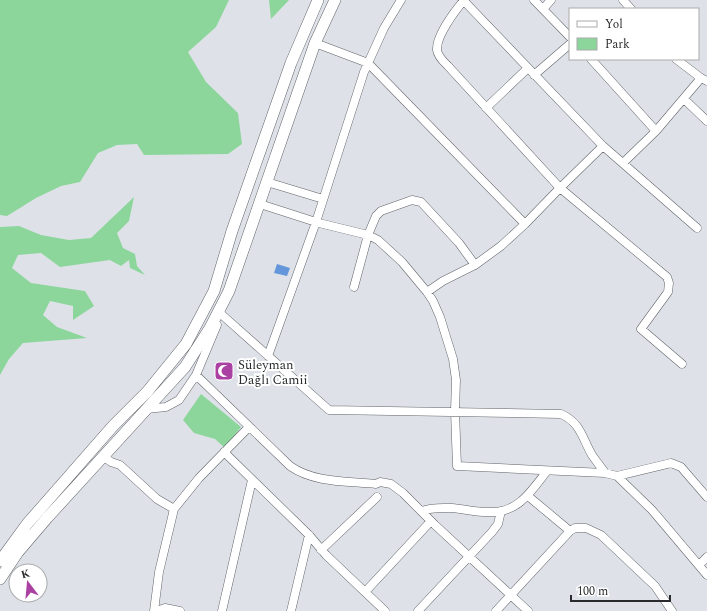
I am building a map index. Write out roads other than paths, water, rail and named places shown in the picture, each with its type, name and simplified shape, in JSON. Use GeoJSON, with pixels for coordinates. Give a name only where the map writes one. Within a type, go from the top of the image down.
{"type":"FeatureCollection","features":[{"type":"Feature","properties":{"kind":"main road"},"geometry":{"type":"LineString","coordinates":[[0,561],[27,524],[113,426],[147,392],[186,344],[214,291],[232,231],[286,78],[318,0]]}},
{"type":"Feature","properties":{"kind":"main road"},"geometry":{"type":"LineString","coordinates":[[0,579],[18,552],[184,367],[210,328],[229,291],[315,43],[335,0]]}},
{"type":"Feature","properties":{"kind":"street"},"geometry":{"type":"LineString","coordinates":[[268,356],[316,222],[364,72],[384,28],[401,0]]}},
{"type":"Feature","properties":{"kind":"street"},"geometry":{"type":"LineString","coordinates":[[682,364],[642,329],[668,292],[669,283],[666,277],[560,188],[443,61],[437,50],[438,43],[441,35],[463,0],[603,146],[697,228]]}},
{"type":"Feature","properties":{"kind":"street"},"geometry":{"type":"LineString","coordinates":[[534,0],[569,35]]}},
{"type":"Feature","properties":{"kind":"street"},"geometry":{"type":"LineString","coordinates":[[543,9],[551,0]]}},
{"type":"Feature","properties":{"kind":"street"},"geometry":{"type":"LineString","coordinates":[[623,0],[630,8]]}},
{"type":"Feature","properties":{"kind":"street"},"geometry":{"type":"LineString","coordinates":[[315,43],[368,63],[525,224]]}},
{"type":"Feature","properties":{"kind":"street"},"geometry":{"type":"LineString","coordinates":[[534,75],[569,45]]}},
{"type":"Feature","properties":{"kind":"street"},"geometry":{"type":"LineString","coordinates":[[592,60],[656,131]]}},
{"type":"Feature","properties":{"kind":"street"},"geometry":{"type":"LineString","coordinates":[[623,163],[656,131],[684,99],[704,80],[677,60]]}},
{"type":"Feature","properties":{"kind":"street"},"geometry":{"type":"LineString","coordinates":[[486,108],[528,68]]}},
{"type":"Feature","properties":{"kind":"street"},"geometry":{"type":"LineString","coordinates":[[684,99],[707,121]]}},
{"type":"Feature","properties":{"kind":"street"},"geometry":{"type":"LineString","coordinates":[[427,292],[443,281],[475,264],[501,246],[603,146]]}},
{"type":"Feature","properties":{"kind":"street"},"geometry":{"type":"LineString","coordinates":[[267,182],[323,199]]}},
{"type":"Feature","properties":{"kind":"street"},"geometry":{"type":"LineString","coordinates":[[354,287],[368,235],[376,216],[381,211],[412,200],[418,200],[421,202],[459,242],[475,264]]}},
{"type":"Feature","properties":{"kind":"street"},"geometry":{"type":"LineString","coordinates":[[260,204],[316,222],[368,235],[378,240],[402,262],[427,292],[440,317],[453,359],[456,380],[455,411],[457,466],[605,473],[617,476],[672,463],[681,467],[707,497]]}},
{"type":"Feature","properties":{"kind":"street"},"geometry":{"type":"LineString","coordinates":[[146,409],[166,407],[179,400],[196,375],[229,291]]}},
{"type":"Feature","properties":{"kind":"street"},"geometry":{"type":"LineString","coordinates":[[221,314],[329,410],[561,414],[570,418],[578,427],[592,455],[605,473]]}},
{"type":"Feature","properties":{"kind":"street"},"geometry":{"type":"LineString","coordinates":[[196,375],[298,472],[308,477],[376,484],[380,482],[391,484],[403,493],[528,611]]}},
{"type":"Feature","properties":{"kind":"street"},"geometry":{"type":"LineString","coordinates":[[180,611],[165,608],[155,611],[159,572],[174,509],[199,478],[249,426]]}},
{"type":"Feature","properties":{"kind":"street"},"geometry":{"type":"LineString","coordinates":[[224,452],[308,535],[321,550],[385,611]]}},
{"type":"Feature","properties":{"kind":"street"},"geometry":{"type":"LineString","coordinates":[[103,456],[111,462],[120,465],[157,499],[174,509]]}},
{"type":"Feature","properties":{"kind":"street"},"geometry":{"type":"LineString","coordinates":[[422,511],[434,508],[461,508],[492,512],[501,511],[513,507],[528,496],[547,471]]}},
{"type":"Feature","properties":{"kind":"street"},"geometry":{"type":"LineString","coordinates":[[617,476],[652,510],[707,575]]}},
{"type":"Feature","properties":{"kind":"street"},"geometry":{"type":"LineString","coordinates":[[222,611],[252,480]]}},
{"type":"Feature","properties":{"kind":"street"},"geometry":{"type":"LineString","coordinates":[[528,496],[570,531]]}},
{"type":"Feature","properties":{"kind":"street"},"geometry":{"type":"LineString","coordinates":[[321,550],[377,497]]}},
{"type":"Feature","properties":{"kind":"street"},"geometry":{"type":"LineString","coordinates":[[418,611],[498,524],[501,511]]}},
{"type":"Feature","properties":{"kind":"street"},"geometry":{"type":"LineString","coordinates":[[365,592],[431,521]]}},
{"type":"Feature","properties":{"kind":"street"},"geometry":{"type":"LineString","coordinates":[[496,611],[570,531],[575,528],[586,528],[601,535],[655,586],[672,611]]}},
{"type":"Feature","properties":{"kind":"street"},"geometry":{"type":"LineString","coordinates":[[291,611],[308,535]]}},
{"type":"Feature","properties":{"kind":"street"},"geometry":{"type":"LineString","coordinates":[[699,565],[707,557]]}},
{"type":"Feature","properties":{"kind":"water"},"geometry":{"type":"Polygon","coordinates":[[[277,264],[290,268],[287,276],[274,273],[277,264]]]}},
{"type":"Feature","properties":{"kind":"place","name":"Süleyman Dağlı Camii"},"geometry":{"type":"Point","coordinates":[224,371]}}]}
